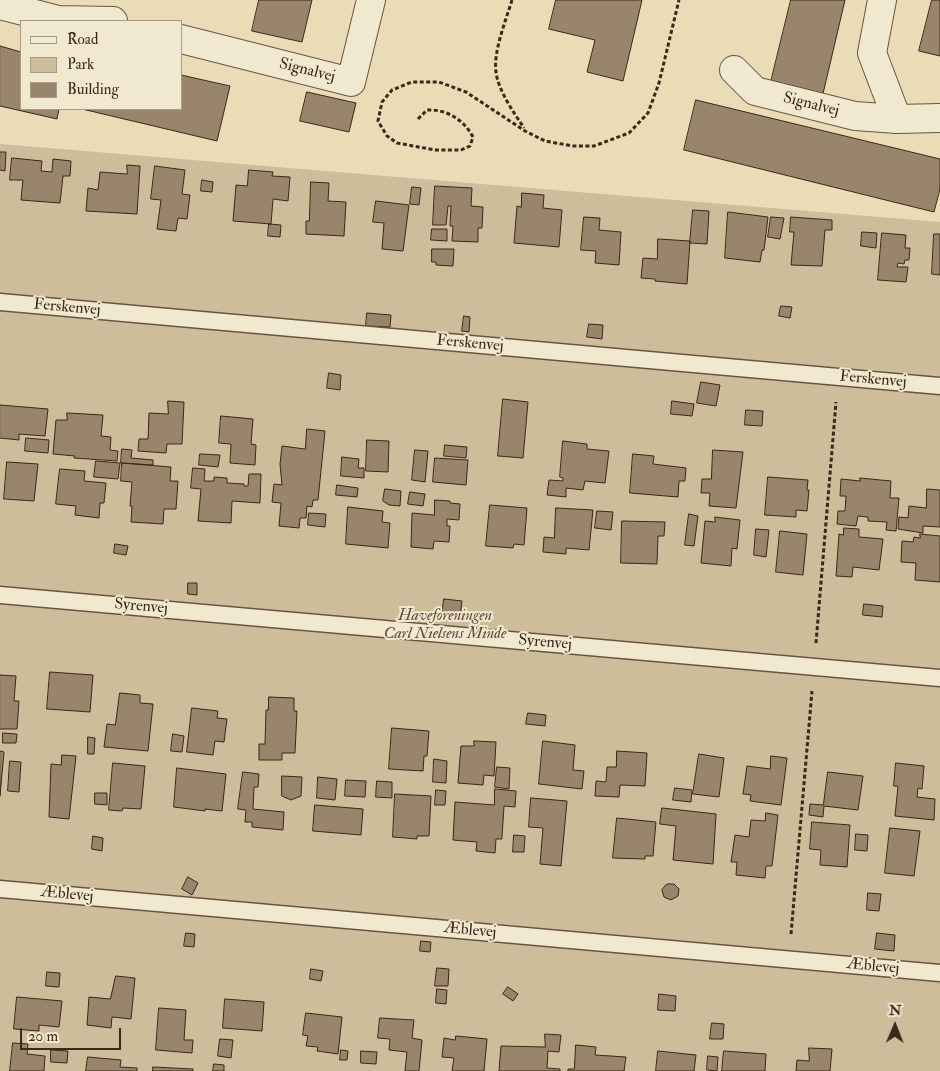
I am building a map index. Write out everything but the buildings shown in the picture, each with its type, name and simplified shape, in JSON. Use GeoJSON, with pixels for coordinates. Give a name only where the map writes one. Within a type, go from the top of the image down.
{"type":"FeatureCollection","features":[{"type":"Feature","properties":{"kind":"street","name":"Signalvej"},"geometry":{"type":"LineString","coordinates":[[182,39],[350,82],[370,0]]}},
{"type":"Feature","properties":{"kind":"street"},"geometry":{"type":"LineString","coordinates":[[882,0],[872,53],[896,119]]}},
{"type":"Feature","properties":{"kind":"street"},"geometry":{"type":"LineString","coordinates":[[0,5],[58,20]]}},
{"type":"Feature","properties":{"kind":"street","name":"Signalvej"},"geometry":{"type":"LineString","coordinates":[[734,70],[755,91],[855,116],[896,119],[940,118]]}},
{"type":"Feature","properties":{"kind":"lane","name":"Ferskenvej"},"geometry":{"type":"LineString","coordinates":[[0,302],[940,386]]}},
{"type":"Feature","properties":{"kind":"lane","name":"Syrenvej"},"geometry":{"type":"LineString","coordinates":[[0,595],[940,678]]}},
{"type":"Feature","properties":{"kind":"lane","name":"Æblevej"},"geometry":{"type":"LineString","coordinates":[[0,888],[940,973]]}},
{"type":"Feature","properties":{"kind":"path"},"geometry":{"type":"LineString","coordinates":[[512,0],[497,53],[496,72],[507,101],[525,131]]}},
{"type":"Feature","properties":{"kind":"path"},"geometry":{"type":"LineString","coordinates":[[418,119],[427,110],[439,109],[468,128],[473,137],[470,146],[462,150],[435,150],[397,143],[387,136],[378,121],[382,102],[392,90],[412,82],[439,82],[466,92],[525,131],[545,141],[573,146],[594,146],[629,133],[648,113],[651,106],[659,83],[679,0]]}},
{"type":"Feature","properties":{"kind":"green space","name":"Haveforeningen Carl Nielsens Minde"},"geometry":{"type":"Polygon","coordinates":[[[0,144],[940,222],[940,1071],[0,1071],[0,144]]]}}]}
